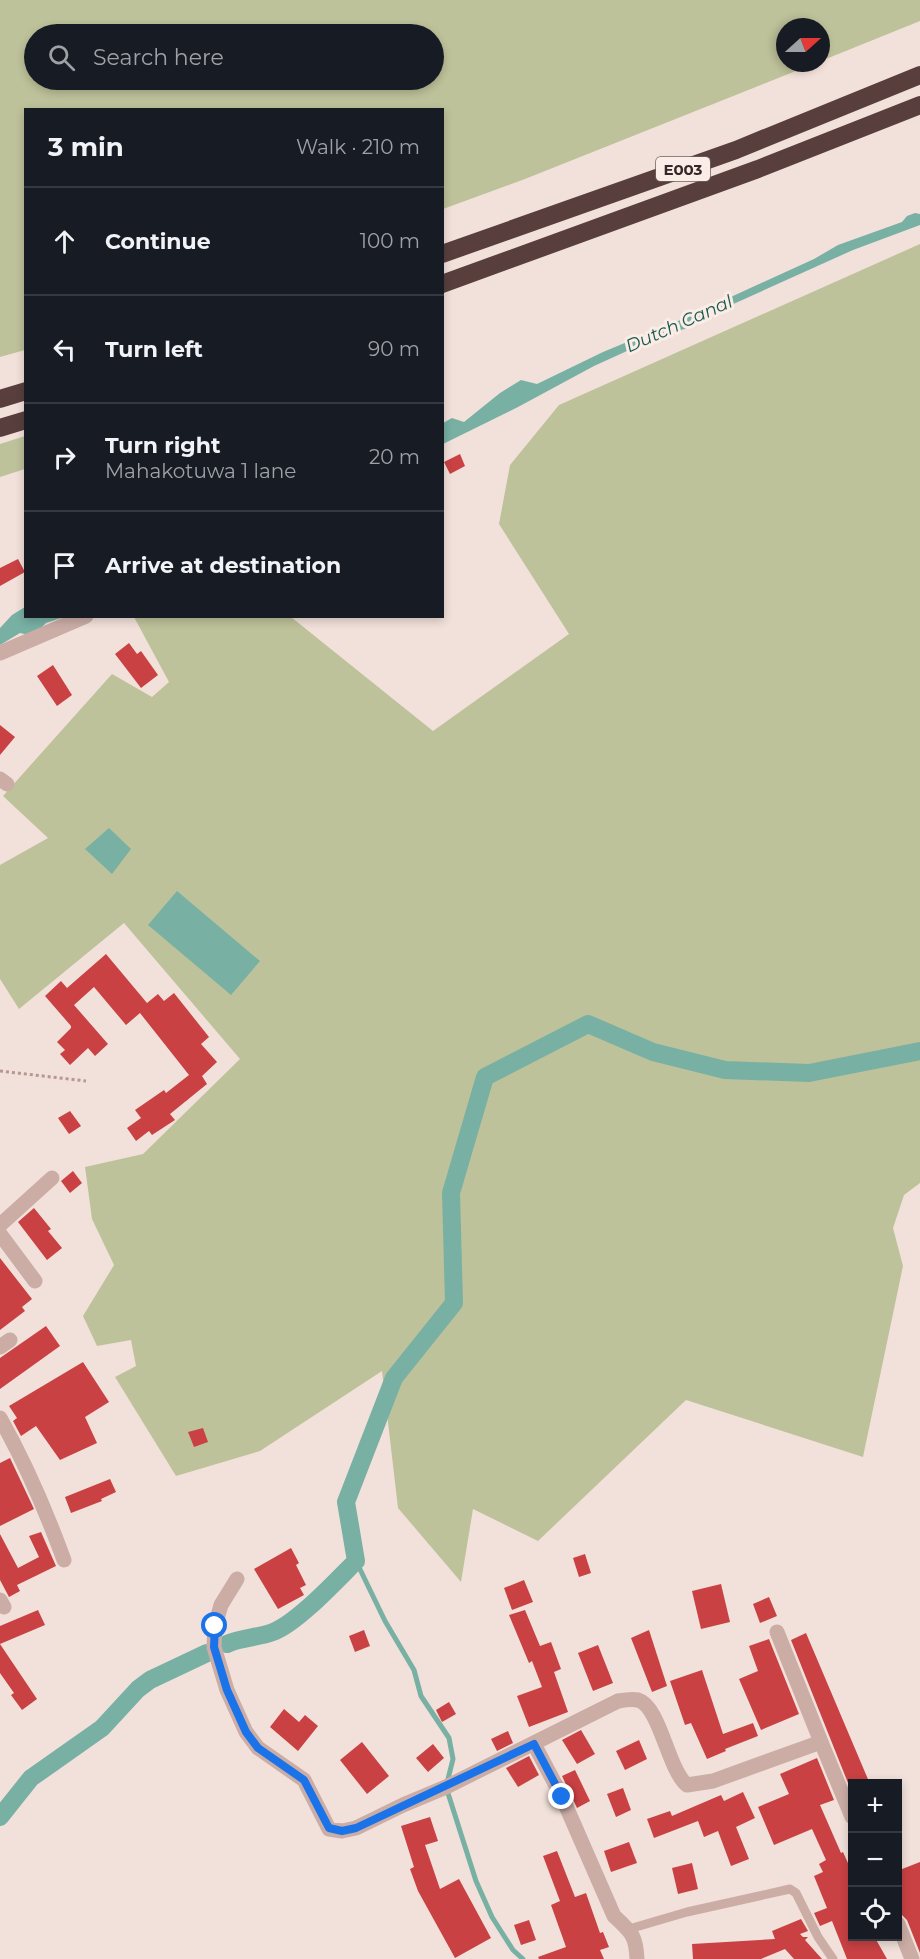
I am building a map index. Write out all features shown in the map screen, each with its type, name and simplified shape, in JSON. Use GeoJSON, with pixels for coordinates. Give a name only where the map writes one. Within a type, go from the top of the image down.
{"type":"FeatureCollection","features":[{"type":"Feature","properties":{"kind":"highway","name":"E003"},"geometry":{"type":"LineString","coordinates":[[444,253],[736,150],[920,75]]}},
{"type":"Feature","properties":{"kind":"highway","name":"E003"},"geometry":{"type":"LineString","coordinates":[[444,283],[758,169],[920,105]]}},
{"type":"Feature","properties":{"kind":"highway"},"geometry":{"type":"LineString","coordinates":[[0,399],[24,392]]}},
{"type":"Feature","properties":{"kind":"highway"},"geometry":{"type":"LineString","coordinates":[[0,428],[24,421]]}},
{"type":"Feature","properties":{"kind":"street"},"geometry":{"type":"LineString","coordinates":[[0,653],[81,618]]}},
{"type":"Feature","properties":{"kind":"street"},"geometry":{"type":"LineString","coordinates":[[0,1225],[52,1178]]}},
{"type":"Feature","properties":{"kind":"street"},"geometry":{"type":"LineString","coordinates":[[0,1234],[35,1281]]}},
{"type":"Feature","properties":{"kind":"street"},"geometry":{"type":"LineString","coordinates":[[0,1418],[43,1503],[64,1560]]}},
{"type":"Feature","properties":{"kind":"street"},"geometry":{"type":"LineString","coordinates":[[237,1579],[221,1605],[215,1626],[214,1647],[227,1690],[246,1732],[264,1753],[304,1780],[329,1828],[342,1831],[356,1828],[534,1744],[618,1701],[632,1700],[645,1704],[654,1717],[678,1775],[687,1785],[713,1780],[821,1742]]}},
{"type":"Feature","properties":{"kind":"street"},"geometry":{"type":"LineString","coordinates":[[777,1632],[848,1807]]}},
{"type":"Feature","properties":{"kind":"street"},"geometry":{"type":"LineString","coordinates":[[534,1744],[562,1797],[614,1916],[629,1929],[636,1941],[638,1959]]}},
{"type":"Feature","properties":{"kind":"street"},"geometry":{"type":"LineString","coordinates":[[902,1936],[912,1959]]}},
{"type":"Feature","properties":{"kind":"lane"},"geometry":{"type":"LineString","coordinates":[[629,1929],[687,1912],[790,1889],[796,1893],[818,1937],[833,1959]]}},
{"type":"Feature","properties":{"kind":"path"},"geometry":{"type":"LineString","coordinates":[[0,1071],[86,1081]]}},
{"type":"Feature","properties":{"kind":"green space"},"geometry":{"type":"Polygon","coordinates":[[[0,0],[920,0],[920,21],[830,57],[830,18],[776,18],[776,72],[793,72],[525,179],[444,209],[444,108],[24,108],[24,350],[0,357],[0,0]]]}},
{"type":"Feature","properties":{"kind":"green space"},"geometry":{"type":"Polygon","coordinates":[[[920,244],[920,1183],[904,1195],[893,1228],[903,1266],[863,1457],[686,1400],[538,1541],[473,1509],[461,1582],[398,1508],[382,1371],[260,1451],[176,1476],[115,1377],[136,1366],[131,1340],[97,1346],[83,1316],[114,1265],[92,1219],[85,1167],[143,1154],[240,1059],[124,923],[19,1009],[0,979],[0,865],[48,838],[3,796],[112,674],[152,697],[169,682],[135,618],[292,618],[433,731],[569,634],[499,524],[510,465],[559,405],[920,244]]]}},
{"type":"Feature","properties":{"kind":"green space"},"geometry":{"type":"Polygon","coordinates":[[[24,436],[24,469],[0,477],[0,444],[24,436]]]}},
{"type":"Feature","properties":{"kind":"water","name":"Dutch Canal"},"geometry":{"type":"Polygon","coordinates":[[[920,214],[920,225],[853,250],[700,319],[688,328],[660,336],[594,366],[444,444],[444,422],[452,418],[464,422],[500,393],[521,380],[537,384],[603,352],[685,318],[814,259],[838,245],[902,222],[907,216],[920,214]]]}},
{"type":"Feature","properties":{"kind":"water"},"geometry":{"type":"Polygon","coordinates":[[[24,608],[24,618],[61,618],[46,623],[33,636],[20,633],[0,645],[0,628],[12,615],[24,608]]]}},
{"type":"Feature","properties":{"kind":"water"},"geometry":{"type":"Polygon","coordinates":[[[109,828],[131,849],[112,874],[85,849],[109,828]]]}},
{"type":"Feature","properties":{"kind":"water"},"geometry":{"type":"Polygon","coordinates":[[[177,891],[260,961],[231,995],[148,925],[177,891]]]}},
{"type":"Feature","properties":{"kind":"building"},"geometry":{"type":"Polygon","coordinates":[[[460,454],[465,466],[450,474],[444,462],[460,454]]]}},
{"type":"Feature","properties":{"kind":"building"},"geometry":{"type":"Polygon","coordinates":[[[18,559],[24,573],[0,586],[0,568],[18,559]]]}},
{"type":"Feature","properties":{"kind":"building"},"geometry":{"type":"Polygon","coordinates":[[[129,643],[137,654],[141,651],[158,675],[141,688],[115,654],[129,643]]]}},
{"type":"Feature","properties":{"kind":"building"},"geometry":{"type":"Polygon","coordinates":[[[53,665],[72,695],[57,706],[37,676],[53,665]]]}},
{"type":"Feature","properties":{"kind":"building"},"geometry":{"type":"Polygon","coordinates":[[[0,725],[15,737],[0,755],[0,725]]]}},
{"type":"Feature","properties":{"kind":"building"},"geometry":{"type":"Polygon","coordinates":[[[106,954],[147,1003],[158,994],[164,1001],[174,993],[209,1037],[201,1044],[217,1062],[202,1076],[207,1084],[170,1114],[175,1120],[152,1135],[149,1131],[136,1141],[127,1128],[141,1118],[135,1110],[164,1090],[166,1093],[189,1075],[140,1013],[126,1025],[94,987],[74,1005],[108,1044],[95,1056],[88,1048],[70,1065],[60,1054],[65,1050],[57,1042],[71,1026],[45,996],[61,981],[67,988],[106,954]]]}},
{"type":"Feature","properties":{"kind":"building"},"geometry":{"type":"Polygon","coordinates":[[[70,1111],[81,1126],[69,1134],[58,1118],[70,1111]]]}},
{"type":"Feature","properties":{"kind":"building"},"geometry":{"type":"Polygon","coordinates":[[[73,1171],[82,1183],[70,1193],[61,1181],[73,1171]]]}},
{"type":"Feature","properties":{"kind":"building"},"geometry":{"type":"Polygon","coordinates":[[[34,1208],[51,1229],[48,1231],[62,1248],[47,1260],[18,1222],[34,1208]]]}},
{"type":"Feature","properties":{"kind":"building"},"geometry":{"type":"Polygon","coordinates":[[[0,1258],[32,1299],[22,1307],[25,1311],[0,1330],[0,1258]]]}},
{"type":"Feature","properties":{"kind":"building"},"geometry":{"type":"Polygon","coordinates":[[[46,1326],[60,1346],[0,1389],[0,1358],[46,1326]]]}},
{"type":"Feature","properties":{"kind":"building"},"geometry":{"type":"Polygon","coordinates":[[[83,1362],[109,1402],[85,1417],[97,1443],[60,1460],[36,1426],[21,1436],[13,1421],[17,1418],[9,1406],[83,1362]]]}},
{"type":"Feature","properties":{"kind":"building"},"geometry":{"type":"Polygon","coordinates":[[[203,1428],[208,1442],[194,1447],[188,1432],[203,1428]]]}},
{"type":"Feature","properties":{"kind":"building"},"geometry":{"type":"Polygon","coordinates":[[[10,1458],[34,1509],[0,1526],[0,1463],[10,1458]]]}},
{"type":"Feature","properties":{"kind":"building"},"geometry":{"type":"Polygon","coordinates":[[[110,1479],[116,1492],[101,1499],[102,1501],[71,1513],[65,1497],[110,1479]]]}},
{"type":"Feature","properties":{"kind":"building"},"geometry":{"type":"Polygon","coordinates":[[[41,1532],[56,1566],[17,1585],[20,1591],[9,1597],[0,1580],[0,1534],[18,1568],[39,1557],[29,1536],[41,1532]]]}},
{"type":"Feature","properties":{"kind":"building"},"geometry":{"type":"Polygon","coordinates":[[[291,1548],[306,1585],[300,1588],[304,1595],[278,1609],[254,1569],[291,1548]]]}},
{"type":"Feature","properties":{"kind":"building"},"geometry":{"type":"Polygon","coordinates":[[[585,1554],[591,1573],[579,1577],[573,1558],[585,1554]]]}},
{"type":"Feature","properties":{"kind":"building"},"geometry":{"type":"Polygon","coordinates":[[[524,1580],[533,1602],[512,1610],[504,1588],[524,1580]]]}},
{"type":"Feature","properties":{"kind":"building"},"geometry":{"type":"Polygon","coordinates":[[[721,1584],[730,1622],[701,1629],[692,1591],[721,1584]]]}},
{"type":"Feature","properties":{"kind":"building"},"geometry":{"type":"Polygon","coordinates":[[[769,1597],[777,1616],[760,1623],[753,1604],[769,1597]]]}},
{"type":"Feature","properties":{"kind":"building"},"geometry":{"type":"Polygon","coordinates":[[[38,1610],[45,1625],[0,1644],[0,1626],[38,1610]]]}},
{"type":"Feature","properties":{"kind":"building"},"geometry":{"type":"Polygon","coordinates":[[[525,1610],[540,1646],[551,1642],[561,1669],[554,1672],[568,1712],[529,1727],[517,1696],[542,1687],[532,1661],[529,1663],[509,1615],[525,1610]]]}},
{"type":"Feature","properties":{"kind":"building"},"geometry":{"type":"Polygon","coordinates":[[[364,1630],[370,1646],[355,1652],[349,1636],[364,1630]]]}},
{"type":"Feature","properties":{"kind":"building"},"geometry":{"type":"Polygon","coordinates":[[[649,1630],[667,1686],[652,1692],[631,1638],[649,1630]]]}},
{"type":"Feature","properties":{"kind":"building"},"geometry":{"type":"Polygon","coordinates":[[[806,1633],[868,1779],[848,1779],[848,1783],[791,1640],[806,1633]]]}},
{"type":"Feature","properties":{"kind":"building"},"geometry":{"type":"Polygon","coordinates":[[[769,1639],[799,1714],[761,1730],[739,1679],[758,1671],[749,1646],[769,1639]]]}},
{"type":"Feature","properties":{"kind":"building"},"geometry":{"type":"Polygon","coordinates":[[[0,1644],[37,1699],[22,1710],[11,1695],[14,1693],[0,1673],[0,1644]]]}},
{"type":"Feature","properties":{"kind":"building"},"geometry":{"type":"Polygon","coordinates":[[[598,1645],[613,1683],[593,1691],[578,1653],[598,1645]]]}},
{"type":"Feature","properties":{"kind":"building"},"geometry":{"type":"Polygon","coordinates":[[[702,1670],[723,1734],[753,1723],[758,1736],[707,1759],[691,1723],[685,1725],[670,1681],[702,1670]]]}},
{"type":"Feature","properties":{"kind":"building"},"geometry":{"type":"Polygon","coordinates":[[[449,1702],[456,1714],[442,1722],[436,1710],[449,1702]]]}},
{"type":"Feature","properties":{"kind":"building"},"geometry":{"type":"Polygon","coordinates":[[[284,1709],[299,1722],[305,1715],[318,1726],[298,1751],[270,1727],[284,1709]]]}},
{"type":"Feature","properties":{"kind":"building"},"geometry":{"type":"Polygon","coordinates":[[[581,1730],[595,1754],[577,1764],[562,1740],[581,1730]]]}},
{"type":"Feature","properties":{"kind":"building"},"geometry":{"type":"Polygon","coordinates":[[[508,1731],[513,1743],[497,1751],[491,1739],[508,1731]]]}},
{"type":"Feature","properties":{"kind":"building"},"geometry":{"type":"Polygon","coordinates":[[[639,1740],[647,1759],[625,1770],[616,1751],[639,1740]]]}},
{"type":"Feature","properties":{"kind":"building"},"geometry":{"type":"Polygon","coordinates":[[[362,1742],[389,1776],[367,1794],[340,1760],[362,1742]]]}},
{"type":"Feature","properties":{"kind":"building"},"geometry":{"type":"Polygon","coordinates":[[[433,1744],[444,1758],[428,1772],[416,1758],[433,1744]]]}},
{"type":"Feature","properties":{"kind":"building"},"geometry":{"type":"Polygon","coordinates":[[[529,1756],[539,1775],[518,1787],[506,1768],[529,1756]]]}},
{"type":"Feature","properties":{"kind":"building"},"geometry":{"type":"Polygon","coordinates":[[[817,1758],[834,1800],[820,1805],[841,1853],[843,1852],[848,1863],[848,1941],[877,1941],[887,1959],[847,1959],[832,1921],[820,1926],[814,1913],[827,1908],[814,1876],[823,1872],[819,1864],[826,1860],[812,1829],[774,1845],[758,1807],[789,1794],[780,1774],[817,1758]]]}},
{"type":"Feature","properties":{"kind":"building"},"geometry":{"type":"Polygon","coordinates":[[[575,1770],[590,1801],[577,1808],[562,1776],[575,1770]]]}},
{"type":"Feature","properties":{"kind":"building"},"geometry":{"type":"Polygon","coordinates":[[[623,1788],[631,1810],[616,1817],[607,1794],[623,1788]]]}},
{"type":"Feature","properties":{"kind":"building"},"geometry":{"type":"Polygon","coordinates":[[[743,1792],[755,1818],[736,1827],[749,1859],[731,1866],[718,1831],[704,1837],[698,1821],[654,1838],[647,1819],[670,1811],[672,1816],[721,1795],[724,1801],[743,1792]]]}},
{"type":"Feature","properties":{"kind":"building"},"geometry":{"type":"Polygon","coordinates":[[[430,1817],[438,1841],[425,1845],[440,1889],[459,1879],[491,1938],[455,1958],[418,1891],[410,1869],[414,1867],[401,1826],[430,1817]]]}},
{"type":"Feature","properties":{"kind":"building"},"geometry":{"type":"Polygon","coordinates":[[[629,1842],[637,1863],[611,1872],[604,1851],[629,1842]]]}},
{"type":"Feature","properties":{"kind":"building"},"geometry":{"type":"Polygon","coordinates":[[[557,1851],[575,1897],[586,1893],[600,1933],[603,1932],[609,1947],[600,1950],[604,1959],[539,1959],[538,1957],[566,1947],[551,1905],[560,1901],[543,1856],[557,1851]]]}},
{"type":"Feature","properties":{"kind":"building"},"geometry":{"type":"Polygon","coordinates":[[[920,1862],[920,1953],[907,1920],[902,1915],[902,1869],[920,1862]]]}},
{"type":"Feature","properties":{"kind":"building"},"geometry":{"type":"Polygon","coordinates":[[[692,1863],[698,1889],[678,1894],[672,1868],[692,1863]]]}},
{"type":"Feature","properties":{"kind":"building"},"geometry":{"type":"Polygon","coordinates":[[[801,1919],[808,1931],[800,1934],[808,1937],[805,1940],[822,1959],[794,1959],[785,1949],[761,1959],[693,1959],[692,1944],[775,1939],[772,1931],[801,1919]]]}},
{"type":"Feature","properties":{"kind":"building"},"geometry":{"type":"Polygon","coordinates":[[[529,1920],[536,1940],[521,1945],[514,1925],[529,1920]]]}},
{"type":"Feature","properties":{"kind":"waterway"},"geometry":{"type":"LineString","coordinates":[[227,1644],[267,1634],[283,1627],[316,1601],[356,1561],[346,1502],[394,1378],[454,1303],[451,1193],[485,1077],[588,1024],[653,1052],[725,1070],[809,1073],[920,1051]]}},
{"type":"Feature","properties":{"kind":"waterway"},"geometry":{"type":"LineString","coordinates":[[356,1561],[385,1621],[414,1670],[421,1696],[449,1738],[453,1759],[446,1787],[476,1881],[492,1917],[513,1950],[523,1959]]}},
{"type":"Feature","properties":{"kind":"waterway"},"geometry":{"type":"LineString","coordinates":[[0,1817],[31,1778],[102,1728],[138,1689],[150,1680],[207,1653]]}},
{"type":"Feature","properties":{"kind":"route"},"geometry":{"type":"LineString","coordinates":[[215,1626],[214,1647],[227,1690],[246,1732],[258,1748],[304,1780],[329,1828],[342,1831],[356,1828],[534,1744],[562,1797]]}}]}
